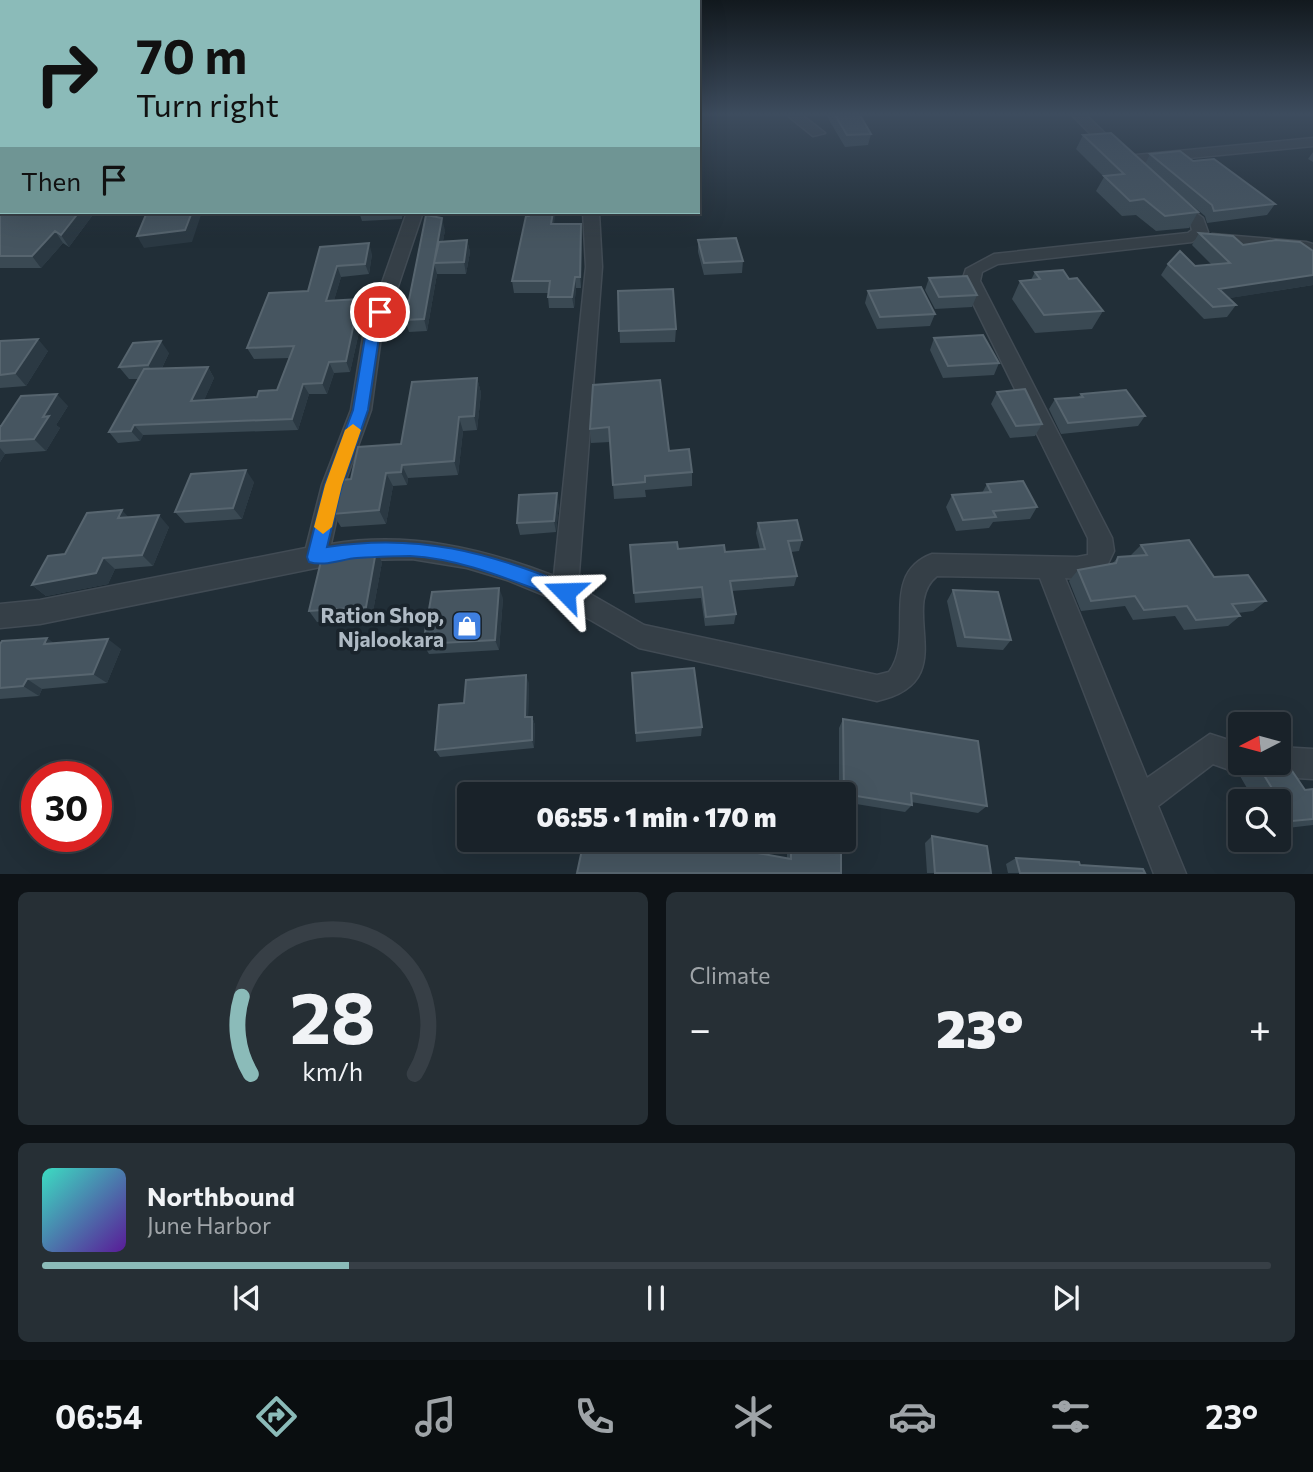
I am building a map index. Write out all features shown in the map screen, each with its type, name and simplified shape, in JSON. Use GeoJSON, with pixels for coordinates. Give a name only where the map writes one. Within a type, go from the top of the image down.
{"type":"FeatureCollection","features":[{"type":"Feature","properties":{"kind":"street"},"geometry":{"type":"LineString","coordinates":[[1122,156],[1198,221],[1200,232],[1192,237]]}},
{"type":"Feature","properties":{"kind":"street"},"geometry":{"type":"LineString","coordinates":[[1126,160],[1170,156]]}},
{"type":"Feature","properties":{"kind":"street"},"geometry":{"type":"LineString","coordinates":[[316,557],[333,485],[361,410],[372,337],[414,214]]}},
{"type":"Feature","properties":{"kind":"street"},"geometry":{"type":"LineString","coordinates":[[565,592],[594,267],[590,214]]}},
{"type":"Feature","properties":{"kind":"street"},"geometry":{"type":"LineString","coordinates":[[0,616],[40,612],[355,550],[412,549],[467,558],[510,569],[565,592],[639,636],[877,688],[897,684],[909,668],[914,584],[921,570],[932,565],[1077,568],[1096,563],[1102,551],[1100,538],[971,281],[974,269],[985,261],[994,259],[1192,237],[1306,247],[1313,251]]}},
{"type":"Feature","properties":{"kind":"street"},"geometry":{"type":"LineString","coordinates":[[1048,567],[1170,873]]}},
{"type":"Feature","properties":{"kind":"street"},"geometry":{"type":"LineString","coordinates":[[1141,801],[1210,748],[1228,754]]}},
{"type":"Feature","properties":{"kind":"street"},"geometry":{"type":"LineString","coordinates":[[1292,763],[1313,764]]}},
{"type":"Feature","properties":{"kind":"building"},"geometry":{"type":"Polygon","coordinates":[[[1105,156],[1136,156],[1198,212],[1165,216],[1144,199],[1130,201],[1104,176],[1124,174],[1105,156]]]}},
{"type":"Feature","properties":{"kind":"building"},"geometry":{"type":"Polygon","coordinates":[[[1152,156],[1186,156],[1193,161],[1214,159],[1275,204],[1214,211],[1212,205],[1152,156]]]}},
{"type":"Feature","properties":{"kind":"building"},"geometry":{"type":"Polygon","coordinates":[[[0,214],[77,214],[61,235],[55,231],[32,256],[0,256],[0,214]]]}},
{"type":"Feature","properties":{"kind":"building"},"geometry":{"type":"Polygon","coordinates":[[[146,214],[191,214],[185,230],[137,236],[146,214]]]}},
{"type":"Feature","properties":{"kind":"building"},"geometry":{"type":"Polygon","coordinates":[[[553,214],[551,224],[581,224],[580,277],[575,277],[572,297],[548,297],[550,281],[512,281],[526,216],[553,214]]]}},
{"type":"Feature","properties":{"kind":"building"},"geometry":{"type":"Polygon","coordinates":[[[426,215],[442,218],[424,319],[405,320],[426,215]]]}},
{"type":"Feature","properties":{"kind":"building"},"geometry":{"type":"Polygon","coordinates":[[[1199,233],[1233,236],[1243,245],[1276,240],[1300,242],[1313,251],[1313,275],[1219,289],[1236,305],[1213,307],[1168,264],[1180,251],[1195,266],[1230,263],[1199,233]]]}},
{"type":"Feature","properties":{"kind":"building"},"geometry":{"type":"Polygon","coordinates":[[[736,238],[743,261],[704,263],[698,240],[736,238]]]}},
{"type":"Feature","properties":{"kind":"building"},"geometry":{"type":"Polygon","coordinates":[[[467,240],[464,262],[434,263],[439,242],[467,240]]]}},
{"type":"Feature","properties":{"kind":"building"},"geometry":{"type":"Polygon","coordinates":[[[369,243],[365,264],[337,266],[326,301],[359,299],[346,361],[329,362],[322,383],[303,384],[292,419],[134,425],[131,431],[109,432],[144,369],[208,367],[191,401],[257,397],[259,391],[277,390],[294,346],[247,348],[269,293],[308,291],[320,247],[369,243]]]}},
{"type":"Feature","properties":{"kind":"building"},"geometry":{"type":"Polygon","coordinates":[[[1063,270],[1069,279],[1077,278],[1103,311],[1044,315],[1020,281],[1040,279],[1035,272],[1063,270]]]}},
{"type":"Feature","properties":{"kind":"building"},"geometry":{"type":"Polygon","coordinates":[[[967,276],[977,295],[939,297],[929,278],[967,276]]]}},
{"type":"Feature","properties":{"kind":"building"},"geometry":{"type":"Polygon","coordinates":[[[921,287],[935,314],[880,317],[868,291],[921,287]]]}},
{"type":"Feature","properties":{"kind":"building"},"geometry":{"type":"Polygon","coordinates":[[[673,289],[676,329],[619,331],[618,291],[673,289]]]}},
{"type":"Feature","properties":{"kind":"building"},"geometry":{"type":"Polygon","coordinates":[[[983,335],[999,363],[948,366],[934,338],[983,335]]]}},
{"type":"Feature","properties":{"kind":"building"},"geometry":{"type":"Polygon","coordinates":[[[38,339],[15,373],[0,375],[0,341],[38,339]]]}},
{"type":"Feature","properties":{"kind":"building"},"geometry":{"type":"Polygon","coordinates":[[[161,341],[148,365],[119,367],[133,343],[161,341]]]}},
{"type":"Feature","properties":{"kind":"building"},"geometry":{"type":"Polygon","coordinates":[[[477,378],[474,416],[459,417],[454,461],[402,465],[401,472],[386,473],[379,510],[333,514],[342,480],[351,479],[358,447],[401,444],[412,382],[477,378]]]}},
{"type":"Feature","properties":{"kind":"building"},"geometry":{"type":"Polygon","coordinates":[[[660,380],[669,451],[689,449],[692,472],[645,476],[645,482],[613,485],[609,427],[590,429],[593,385],[660,380]]]}},
{"type":"Feature","properties":{"kind":"building"},"geometry":{"type":"Polygon","coordinates":[[[1025,389],[1042,424],[1016,426],[997,392],[1025,389]]]}},
{"type":"Feature","properties":{"kind":"building"},"geometry":{"type":"Polygon","coordinates":[[[1126,390],[1145,416],[1068,423],[1055,399],[1083,397],[1081,394],[1126,390]]]}},
{"type":"Feature","properties":{"kind":"building"},"geometry":{"type":"Polygon","coordinates":[[[57,394],[43,417],[49,416],[34,439],[0,441],[0,426],[21,396],[57,394]]]}},
{"type":"Feature","properties":{"kind":"building"},"geometry":{"type":"Polygon","coordinates":[[[246,470],[233,508],[175,512],[191,474],[246,470]]]}},
{"type":"Feature","properties":{"kind":"building"},"geometry":{"type":"Polygon","coordinates":[[[1023,481],[1037,507],[993,511],[996,517],[963,520],[952,495],[991,492],[987,484],[1023,481]]]}},
{"type":"Feature","properties":{"kind":"building"},"geometry":{"type":"Polygon","coordinates":[[[557,493],[554,521],[517,523],[519,495],[557,493]]]}},
{"type":"Feature","properties":{"kind":"building"},"geometry":{"type":"Polygon","coordinates":[[[122,510],[118,518],[159,515],[142,555],[103,558],[96,573],[32,585],[48,556],[65,554],[87,513],[122,510]]]}},
{"type":"Feature","properties":{"kind":"building"},"geometry":{"type":"Polygon","coordinates":[[[797,520],[802,540],[788,541],[797,576],[730,581],[736,614],[706,617],[702,587],[634,593],[630,545],[677,542],[678,549],[724,545],[725,552],[765,549],[758,523],[797,520]]]}},
{"type":"Feature","properties":{"kind":"building"},"geometry":{"type":"Polygon","coordinates":[[[1189,540],[1214,577],[1248,575],[1266,601],[1232,604],[1240,616],[1196,620],[1187,606],[1144,610],[1135,596],[1091,601],[1078,570],[1116,563],[1118,557],[1147,555],[1141,545],[1189,540]]]}},
{"type":"Feature","properties":{"kind":"building"},"geometry":{"type":"Polygon","coordinates":[[[376,551],[366,607],[309,611],[322,557],[376,551]]]}},
{"type":"Feature","properties":{"kind":"building","name":"Ration Shop, Njalookara"},"geometry":{"type":"Polygon","coordinates":[[[499,588],[495,640],[423,644],[432,592],[499,588]]]}},
{"type":"Feature","properties":{"kind":"building"},"geometry":{"type":"Polygon","coordinates":[[[953,590],[998,592],[1011,640],[965,637],[953,590]]]}},
{"type":"Feature","properties":{"kind":"building"},"geometry":{"type":"Polygon","coordinates":[[[47,638],[44,644],[108,639],[93,674],[27,679],[23,686],[0,688],[2,641],[47,638]]]}},
{"type":"Feature","properties":{"kind":"building"},"geometry":{"type":"Polygon","coordinates":[[[694,668],[702,727],[636,733],[632,673],[694,668]]]}},
{"type":"Feature","properties":{"kind":"building"},"geometry":{"type":"Polygon","coordinates":[[[526,675],[525,717],[532,717],[532,740],[435,750],[439,705],[464,703],[466,680],[526,675]]]}},
{"type":"Feature","properties":{"kind":"building"},"geometry":{"type":"Polygon","coordinates":[[[843,719],[978,741],[987,806],[911,793],[912,805],[856,796],[856,782],[844,782],[843,719]]]}},
{"type":"Feature","properties":{"kind":"building"},"geometry":{"type":"Polygon","coordinates":[[[1292,771],[1305,790],[1313,789],[1313,819],[1292,821],[1291,789],[1272,789],[1264,775],[1292,775],[1292,771]]]}},
{"type":"Feature","properties":{"kind":"building"},"geometry":{"type":"Polygon","coordinates":[[[932,836],[987,846],[991,873],[935,873],[932,836]]]}},
{"type":"Feature","properties":{"kind":"building"},"geometry":{"type":"Polygon","coordinates":[[[581,852],[752,852],[791,859],[791,852],[841,852],[841,873],[577,873],[581,852]]]}},
{"type":"Feature","properties":{"kind":"building"},"geometry":{"type":"Polygon","coordinates":[[[1016,858],[1143,869],[1145,873],[1020,873],[1016,858]]]}},
{"type":"Feature","properties":{"kind":"slow traffic"},"geometry":{"type":"LineString","coordinates":[[323,527],[333,485],[353,430]]}},
{"type":"Feature","properties":{"kind":"place","name":"Ration Shop, Njalookara"},"geometry":{"type":"Point","coordinates":[467,626]}},
{"type":"Feature","properties":{"kind":"route"},"geometry":{"type":"LineString","coordinates":[[380,312],[372,337],[361,410],[333,485],[316,557],[355,550],[412,549],[467,558],[510,569],[565,592]]}}]}
